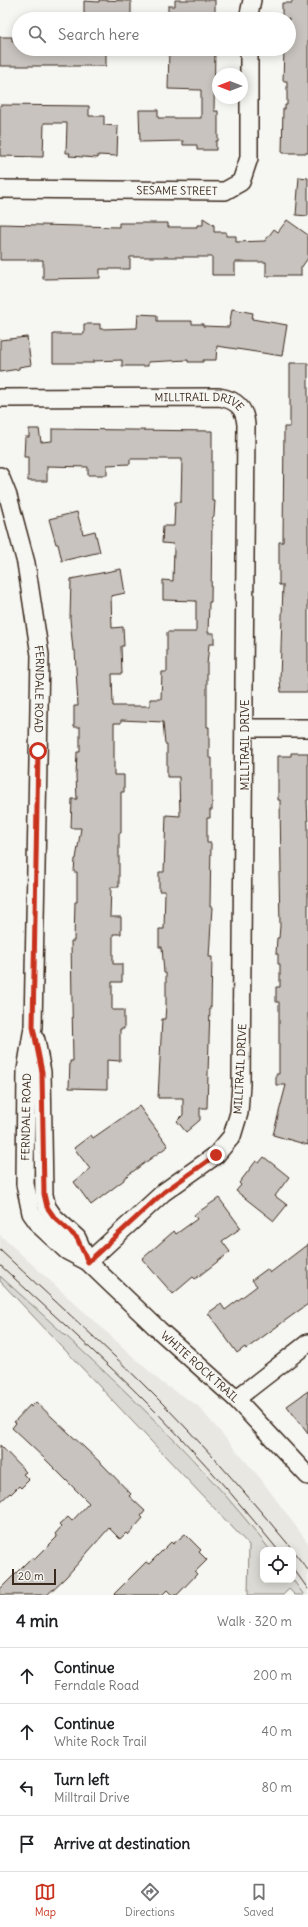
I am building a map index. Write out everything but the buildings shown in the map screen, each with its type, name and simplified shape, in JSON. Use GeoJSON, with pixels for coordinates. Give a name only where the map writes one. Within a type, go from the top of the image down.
{"type":"FeatureCollection","features":[{"type":"Feature","properties":{"kind":"street","name":"SESAME STREET"},"geometry":{"type":"LineString","coordinates":[[0,189],[225,191],[241,182],[249,158],[248,56]]}},
{"type":"Feature","properties":{"kind":"street","name":"MILLTRAIL DRIVE"},"geometry":{"type":"LineString","coordinates":[[0,398],[219,397],[230,399],[239,405],[245,414],[245,728],[241,1084],[239,1113],[232,1136],[216,1155],[164,1192],[88,1262]]}},
{"type":"Feature","properties":{"kind":"street","name":"FERNDALE ROAD"},"geometry":{"type":"LineString","coordinates":[[0,476],[8,496],[26,563],[40,655],[33,1027],[26,1070],[25,1184]]}},
{"type":"Feature","properties":{"kind":"street"},"geometry":{"type":"LineString","coordinates":[[245,728],[308,728]]}},
{"type":"Feature","properties":{"kind":"street","name":"FERNDALE ROAD"},"geometry":{"type":"LineString","coordinates":[[33,1027],[42,1072],[44,1183]]}},
{"type":"Feature","properties":{"kind":"street","name":"WHITE ROCK TRAIL"},"geometry":{"type":"LineString","coordinates":[[44,1183],[47,1207],[54,1217],[77,1238],[88,1262]]}},
{"type":"Feature","properties":{"kind":"street","name":"WHITE ROCK TRAIL"},"geometry":{"type":"LineString","coordinates":[[25,1184],[31,1213],[41,1227],[67,1251],[88,1262],[159,1330],[236,1398],[308,1476]]}},
{"type":"Feature","properties":{"kind":"street"},"geometry":{"type":"LineString","coordinates":[[236,1398],[308,1343]]}},
{"type":"Feature","properties":{"kind":"shaded area"},"geometry":{"type":"Polygon","coordinates":[[[0,1235],[162,1383],[197,1405],[260,1478],[308,1543],[308,1595],[304,1595],[295,1583],[296,1547],[268,1547],[204,1469],[105,1371],[0,1276],[0,1235]]]}},
{"type":"Feature","properties":{"kind":"shaded area"},"geometry":{"type":"Polygon","coordinates":[[[0,1276],[107,1374],[175,1441],[240,1512],[268,1547],[260,1547],[260,1583],[295,1583],[304,1595],[295,1595],[289,1589],[283,1595],[248,1595],[249,1545],[0,1281],[0,1276]]]}},
{"type":"Feature","properties":{"kind":"tram line"},"geometry":{"type":"LineString","coordinates":[[0,1250],[96,1339],[166,1407],[255,1504],[291,1547]]}},
{"type":"Feature","properties":{"kind":"tram line"},"geometry":{"type":"LineString","coordinates":[[0,1265],[92,1350],[159,1415],[243,1507],[276,1547]]}},
{"type":"Feature","properties":{"kind":"tram line"},"geometry":{"type":"LineString","coordinates":[[296,1555],[308,1570]]}},
{"type":"Feature","properties":{"kind":"tram line"},"geometry":{"type":"LineString","coordinates":[[296,1572],[308,1589]]}},
{"type":"Feature","properties":{"kind":"route"},"geometry":{"type":"LineString","coordinates":[[38,751],[33,1027],[42,1072],[44,1194],[47,1207],[54,1217],[77,1238],[88,1262],[164,1192],[216,1155]]}}]}
